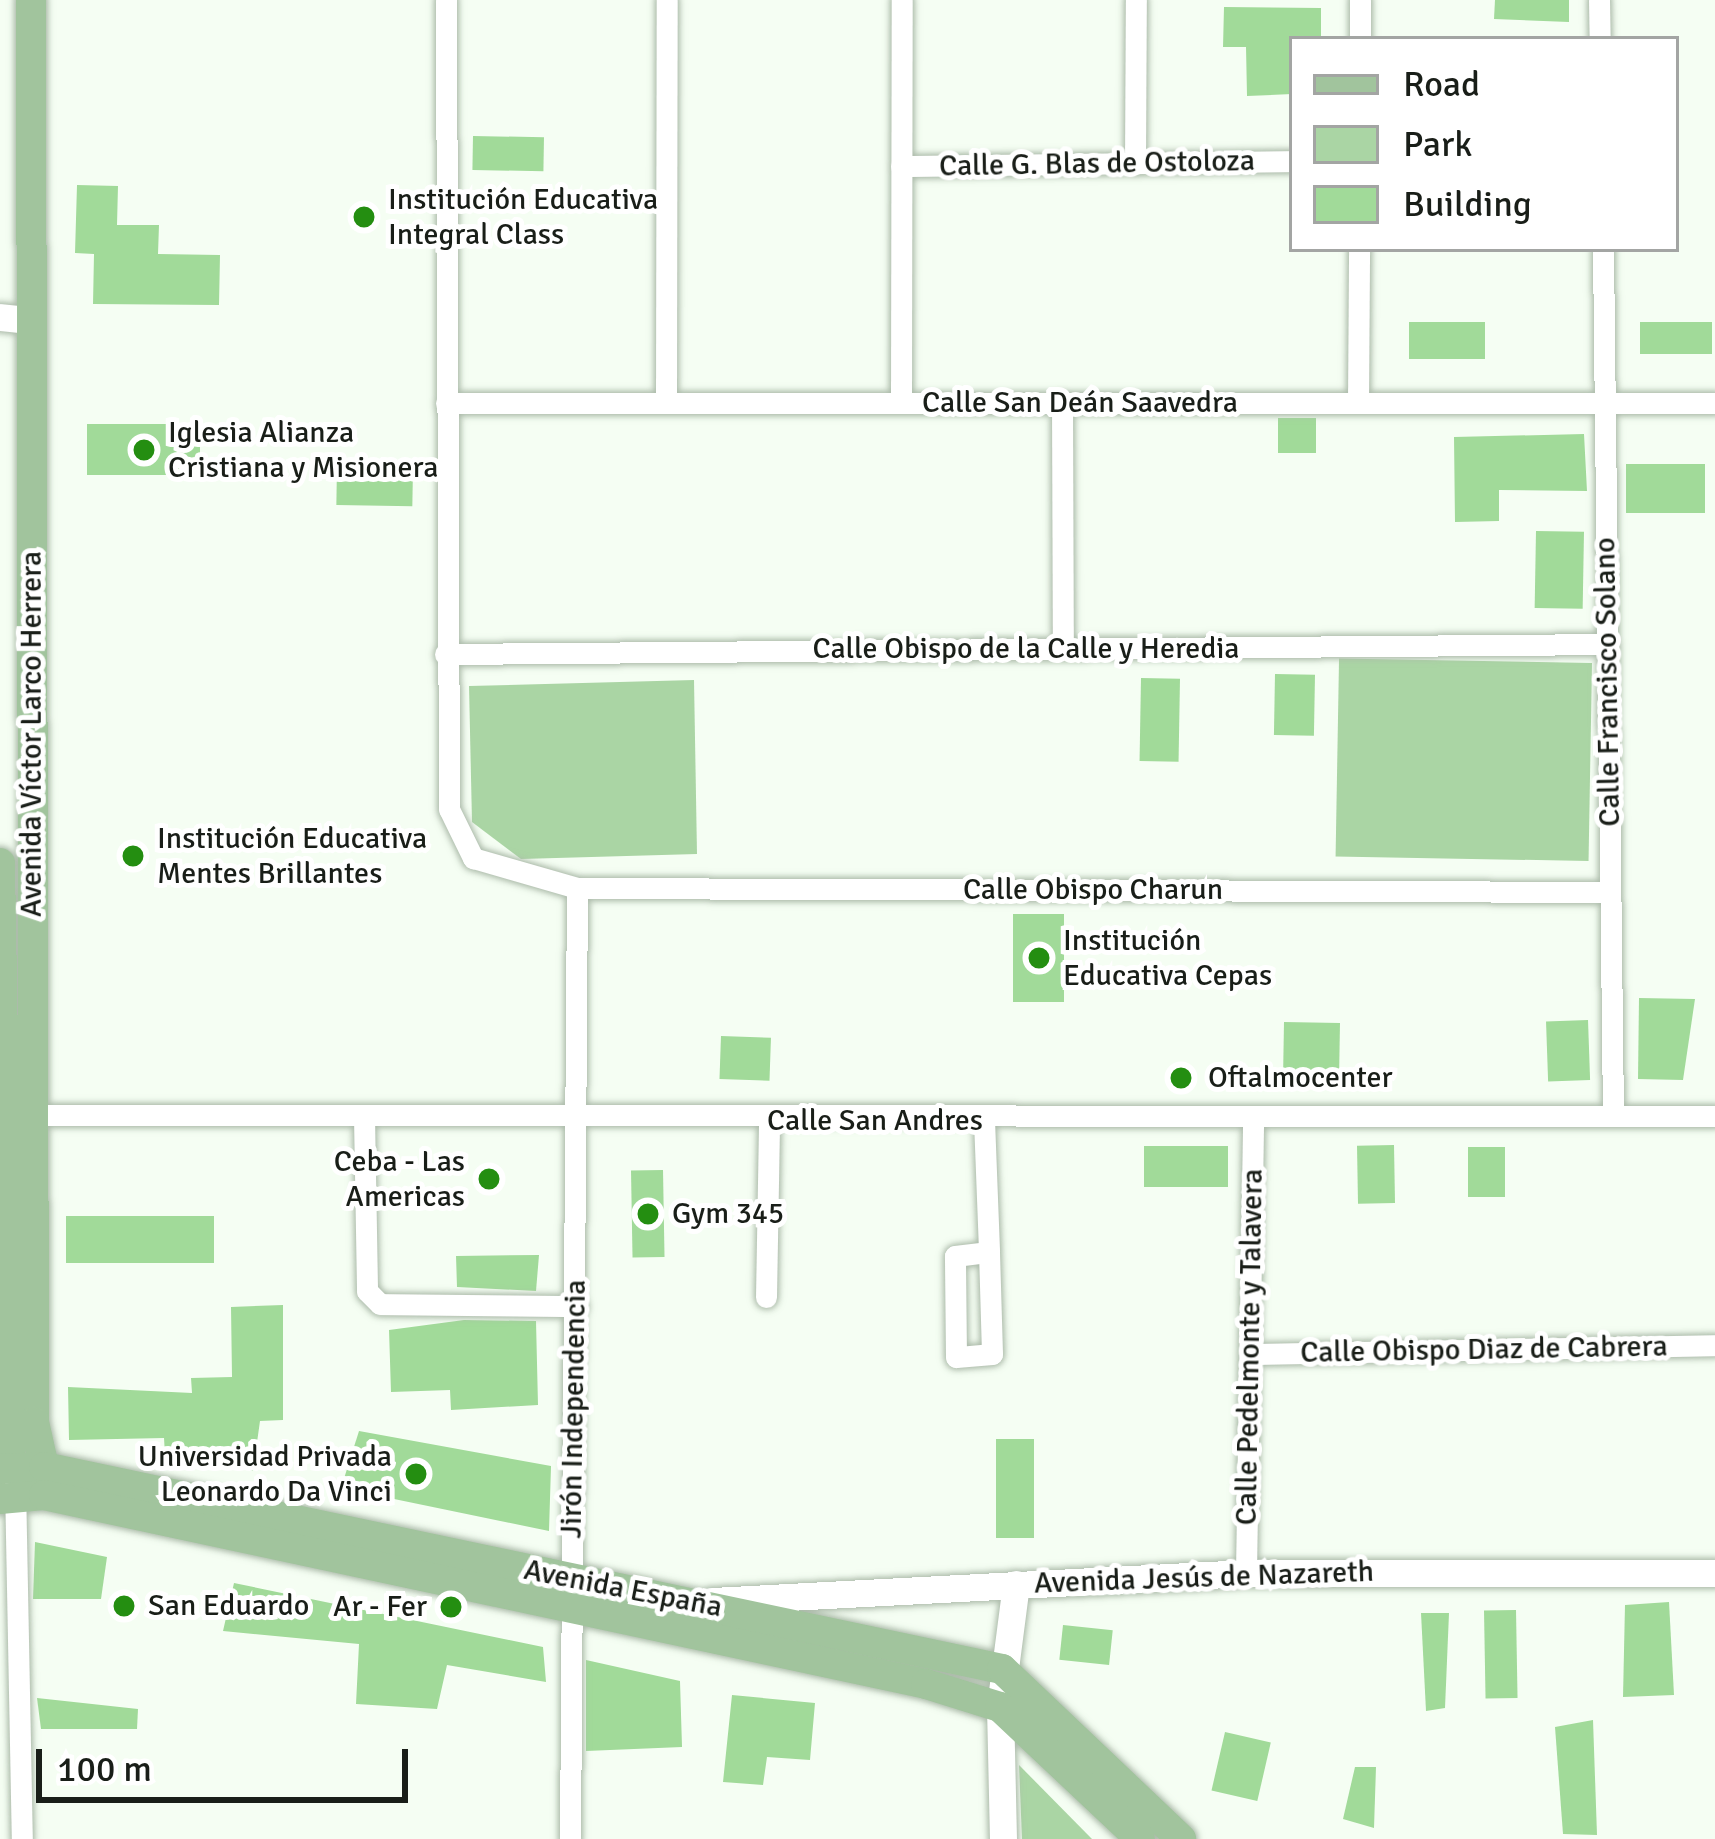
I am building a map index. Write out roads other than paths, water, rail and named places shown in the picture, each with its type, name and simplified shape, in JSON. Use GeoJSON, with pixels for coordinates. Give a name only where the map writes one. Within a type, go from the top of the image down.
{"type":"FeatureCollection","features":[{"type":"Feature","properties":{"kind":"main road","name":"Avenida Víctor Larco Herrera"},"geometry":{"type":"LineString","coordinates":[[31,0],[14,319],[35,1115],[34,1422],[44,1467]]}},
{"type":"Feature","properties":{"kind":"main road","name":"Avenida Víctor Larco Herrera"},"geometry":{"type":"LineString","coordinates":[[0,863],[7,1482]]}},
{"type":"Feature","properties":{"kind":"main road","name":"Avenida España"},"geometry":{"type":"LineString","coordinates":[[7,1482],[44,1467],[571,1595],[1000,1707]]}},
{"type":"Feature","properties":{"kind":"main road","name":"Avenida España"},"geometry":{"type":"LineString","coordinates":[[7,1482],[571,1595],[694,1602],[1002,1670]]}},
{"type":"Feature","properties":{"kind":"main road"},"geometry":{"type":"LineString","coordinates":[[1002,1670],[1181,1839]]}},
{"type":"Feature","properties":{"kind":"main road"},"geometry":{"type":"LineString","coordinates":[[1000,1707],[1140,1839]]}},
{"type":"Feature","properties":{"kind":"street","name":"Calle Obispo Charun"},"geometry":{"type":"LineString","coordinates":[[446,0],[448,808],[473,858],[577,888],[1610,892]]}},
{"type":"Feature","properties":{"kind":"street"},"geometry":{"type":"LineString","coordinates":[[666,403],[667,0]]}},
{"type":"Feature","properties":{"kind":"street"},"geometry":{"type":"LineString","coordinates":[[901,403],[902,0]]}},
{"type":"Feature","properties":{"kind":"street"},"geometry":{"type":"LineString","coordinates":[[1136,0],[1136,164]]}},
{"type":"Feature","properties":{"kind":"street"},"geometry":{"type":"LineString","coordinates":[[1360,0],[1360,36]]}},
{"type":"Feature","properties":{"kind":"street"},"geometry":{"type":"LineString","coordinates":[[1599,0],[1600,36]]}},
{"type":"Feature","properties":{"kind":"street","name":"Calle G. Blas de Ostoloza"},"geometry":{"type":"LineString","coordinates":[[901,166],[1289,161]]}},
{"type":"Feature","properties":{"kind":"street"},"geometry":{"type":"LineString","coordinates":[[1358,403],[1359,252]]}},
{"type":"Feature","properties":{"kind":"street","name":"Calle Francisco Solano"},"geometry":{"type":"LineString","coordinates":[[1603,252],[1613,1114]]}},
{"type":"Feature","properties":{"kind":"street"},"geometry":{"type":"LineString","coordinates":[[1062,402],[1063,649]]}},
{"type":"Feature","properties":{"kind":"street","name":"Calle San Deán Saavedra"},"geometry":{"type":"LineString","coordinates":[[446,403],[1715,403]]}},
{"type":"Feature","properties":{"kind":"street","name":"Calle Obispo de la Calle y Heredia"},"geometry":{"type":"LineString","coordinates":[[445,654],[1607,644]]}},
{"type":"Feature","properties":{"kind":"street","name":"Jirón Independencia"},"geometry":{"type":"LineString","coordinates":[[570,1839],[581,1122],[577,888]]}},
{"type":"Feature","properties":{"kind":"street","name":"Calle San Andres"},"geometry":{"type":"LineString","coordinates":[[35,1115],[581,1122],[1715,1116]]}},
{"type":"Feature","properties":{"kind":"street"},"geometry":{"type":"LineString","coordinates":[[364,1116],[367,1292],[380,1304],[577,1306]]}},
{"type":"Feature","properties":{"kind":"street"},"geometry":{"type":"LineString","coordinates":[[984,1120],[989,1252],[992,1354],[956,1357],[956,1256],[989,1252]]}},
{"type":"Feature","properties":{"kind":"street","name":"Calle Pedelmonte y Talavera"},"geometry":{"type":"LineString","coordinates":[[1246,1574],[1253,1120]]}},
{"type":"Feature","properties":{"kind":"street"},"geometry":{"type":"LineString","coordinates":[[766,1297],[769,1122]]}},
{"type":"Feature","properties":{"kind":"street","name":"Calle Obispo Diaz de Cabrera"},"geometry":{"type":"LineString","coordinates":[[1252,1354],[1715,1346]]}},
{"type":"Feature","properties":{"kind":"street"},"geometry":{"type":"LineString","coordinates":[[7,1482],[22,1839]]}},
{"type":"Feature","properties":{"kind":"street","name":"Avenida Jesús de Nazareth"},"geometry":{"type":"LineString","coordinates":[[694,1602],[1246,1574],[1715,1574]]}},
{"type":"Feature","properties":{"kind":"street"},"geometry":{"type":"LineString","coordinates":[[1003,1839],[1000,1707],[1016,1583]]}},
{"type":"Feature","properties":{"kind":"place","name":"Institución Educativa Integral Class"},"geometry":{"type":"Point","coordinates":[364,217]}},
{"type":"Feature","properties":{"kind":"place","name":"Iglesia Alianza Cristiana y Misionera"},"geometry":{"type":"Point","coordinates":[144,450]}},
{"type":"Feature","properties":{"kind":"place","name":"Institución Educativa Mentes Brillantes"},"geometry":{"type":"Point","coordinates":[133,856]}},
{"type":"Feature","properties":{"kind":"place","name":"Institución Educativa Cepas"},"geometry":{"type":"Point","coordinates":[1039,958]}},
{"type":"Feature","properties":{"kind":"place","name":"Oftalmocenter"},"geometry":{"type":"Point","coordinates":[1181,1078]}},
{"type":"Feature","properties":{"kind":"place","name":"Ceba - Las Americas"},"geometry":{"type":"Point","coordinates":[489,1179]}},
{"type":"Feature","properties":{"kind":"place","name":"Gym 345"},"geometry":{"type":"Point","coordinates":[648,1214]}},
{"type":"Feature","properties":{"kind":"place","name":"Universidad Privada Leonardo Da Vinci"},"geometry":{"type":"Point","coordinates":[416,1474]}},
{"type":"Feature","properties":{"kind":"place","name":"San Eduardo"},"geometry":{"type":"Point","coordinates":[124,1606]}},
{"type":"Feature","properties":{"kind":"place","name":"Ar - Fer"},"geometry":{"type":"Point","coordinates":[451,1607]}}]}
